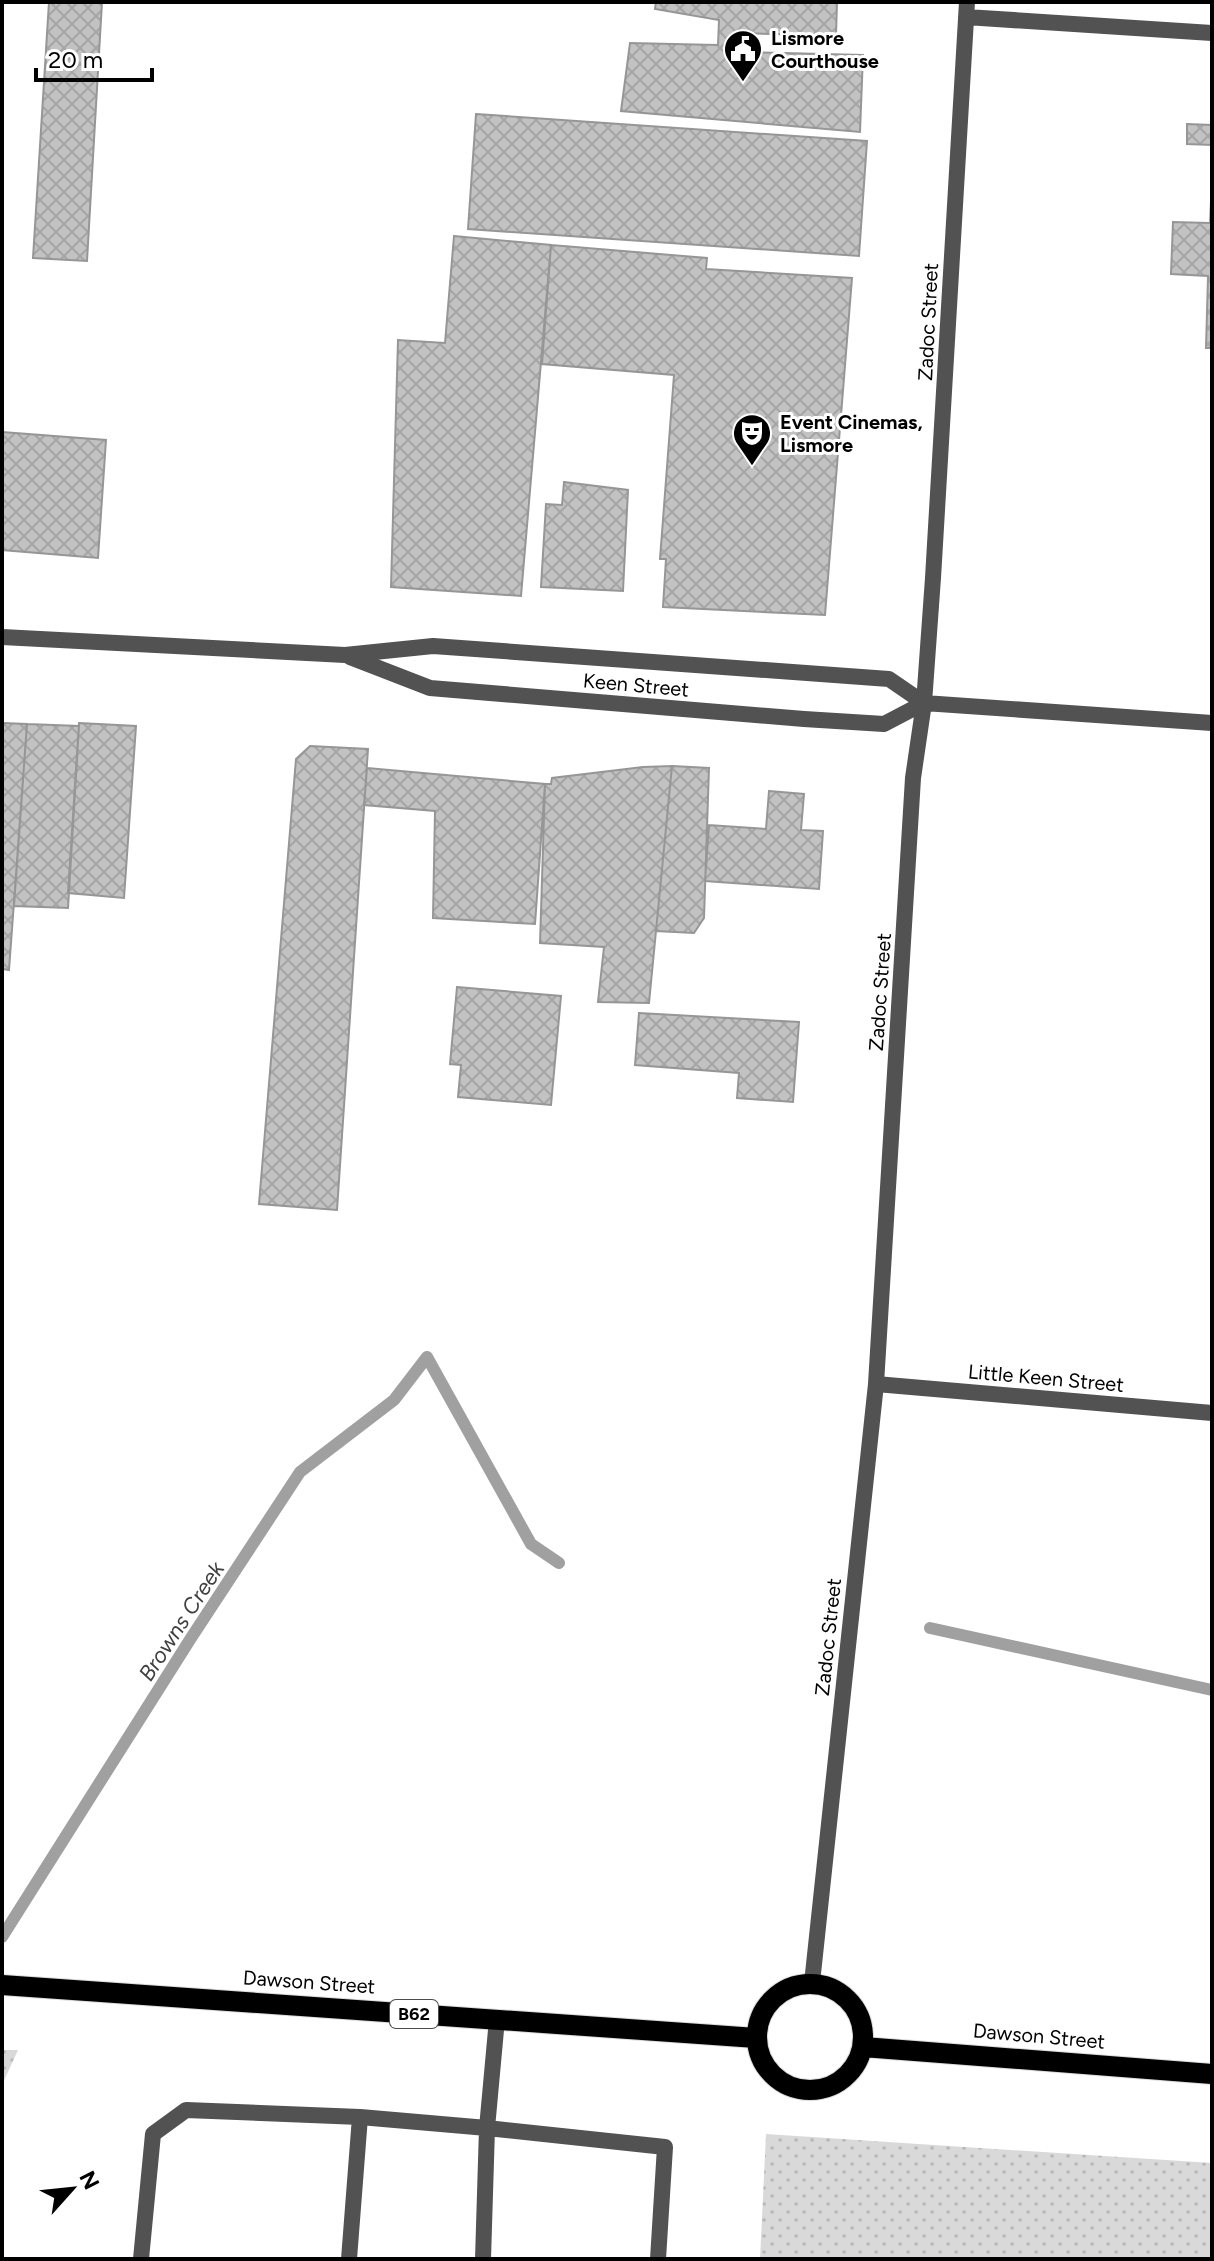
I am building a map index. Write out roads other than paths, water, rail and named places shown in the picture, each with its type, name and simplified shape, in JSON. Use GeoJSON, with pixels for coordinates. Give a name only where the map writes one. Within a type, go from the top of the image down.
{"type":"FeatureCollection","features":[{"type":"Feature","properties":{"kind":"main road"},"geometry":{"type":"LineString","coordinates":[[812,1983],[837,1991],[847,1999],[861,2021],[863,2047],[848,2075],[821,2090],[806,2091],[776,2079],[765,2067],[756,2038],[759,2020],[767,2005],[779,1993],[812,1983]]}},
{"type":"Feature","properties":{"kind":"main road","name":"Dawson Street"},"geometry":{"type":"LineString","coordinates":[[2,1985],[756,2038]]}},
{"type":"Feature","properties":{"kind":"main road","name":"Dawson Street"},"geometry":{"type":"LineString","coordinates":[[863,2047],[1212,2074]]}},
{"type":"Feature","properties":{"kind":"street"},"geometry":{"type":"LineString","coordinates":[[966,10],[1212,33]]}},
{"type":"Feature","properties":{"kind":"street","name":"Zadoc Street"},"geometry":{"type":"LineString","coordinates":[[812,1983],[876,1384],[913,778],[924,703],[966,10]]}},
{"type":"Feature","properties":{"kind":"street","name":"Keen Street"},"geometry":{"type":"LineString","coordinates":[[2,637],[345,655],[433,646],[889,679],[924,703],[884,724],[430,688],[345,655]]}},
{"type":"Feature","properties":{"kind":"street"},"geometry":{"type":"LineString","coordinates":[[924,703],[1212,723]]}},
{"type":"Feature","properties":{"kind":"street","name":"Little Keen Street"},"geometry":{"type":"LineString","coordinates":[[876,1384],[1212,1413]]}},
{"type":"Feature","properties":{"kind":"street"},"geometry":{"type":"LineString","coordinates":[[483,2259],[487,2128],[497,2019]]}},
{"type":"Feature","properties":{"kind":"street"},"geometry":{"type":"LineString","coordinates":[[141,2259],[153,2134],[186,2110],[360,2117],[665,2147],[658,2259]]}},
{"type":"Feature","properties":{"kind":"street"},"geometry":{"type":"LineString","coordinates":[[349,2259],[360,2117]]}},
{"type":"Feature","properties":{"kind":"waterway","name":"Browns Creek"},"geometry":{"type":"LineString","coordinates":[[2,1937],[300,1472],[394,1400],[427,1357],[531,1544],[559,1563]]}},
{"type":"Feature","properties":{"kind":"waterway"},"geometry":{"type":"LineString","coordinates":[[930,1628],[1212,1690]]}},
{"type":"Feature","properties":{"kind":"place","name":"Lismore Courthouse"},"geometry":{"type":"Point","coordinates":[743,83]}},
{"type":"Feature","properties":{"kind":"place","name":"Event Cinemas, Lismore"},"geometry":{"type":"Point","coordinates":[752,467]}}]}
